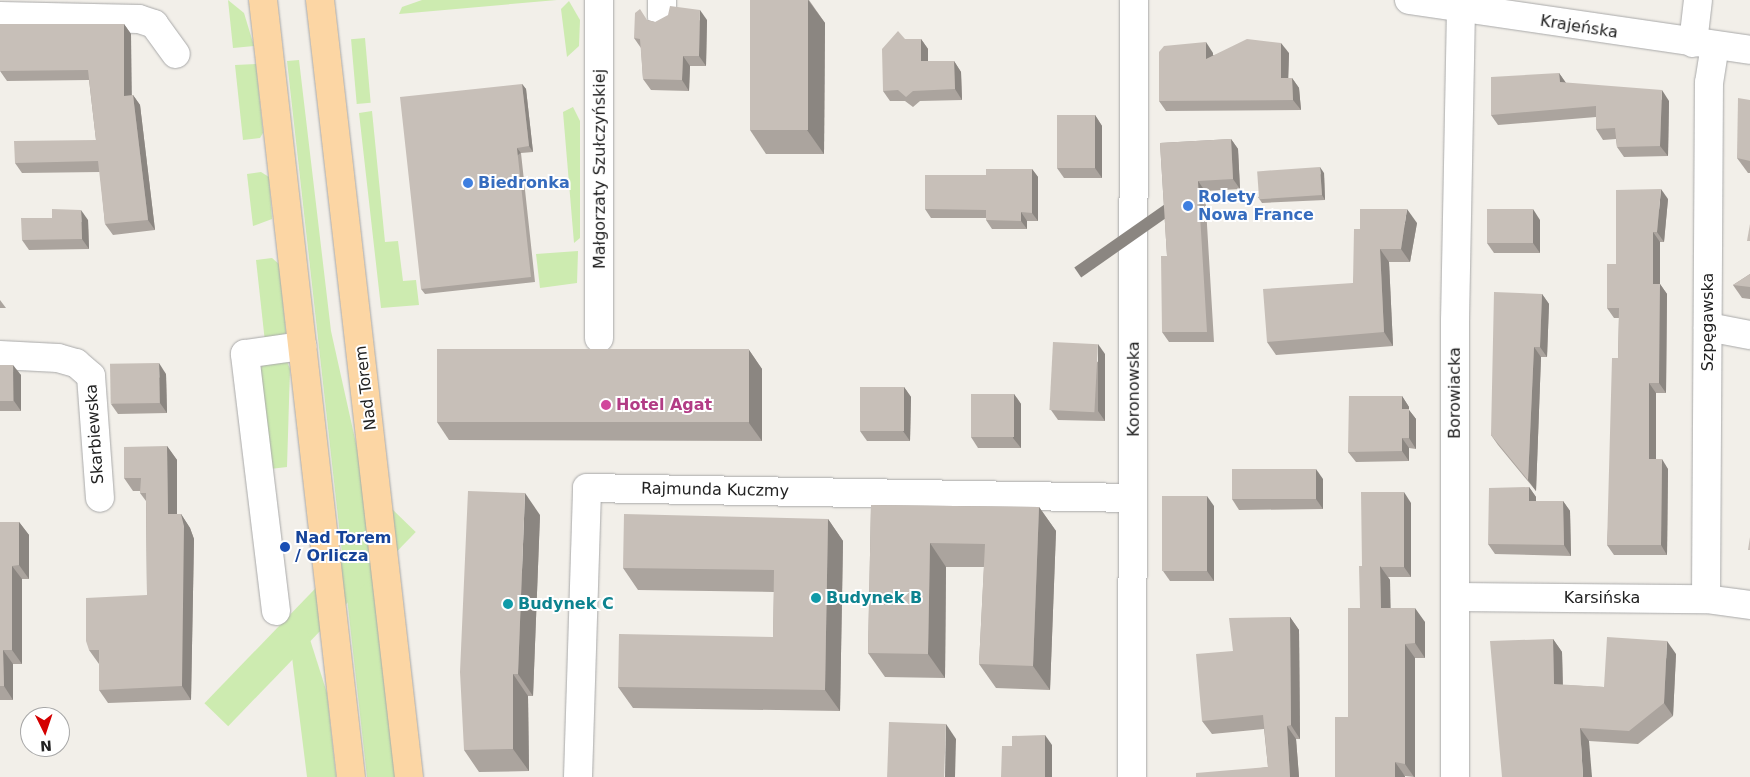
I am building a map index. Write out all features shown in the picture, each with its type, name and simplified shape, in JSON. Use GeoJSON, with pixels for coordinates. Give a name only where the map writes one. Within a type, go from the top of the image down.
{"type":"FeatureCollection","features":[{"type":"Feature","properties":{"kind":"main road"},"geometry":{"type":"LineString","coordinates":[[263,0],[351,777]]}},
{"type":"Feature","properties":{"kind":"main road","name":"Nad Torem"},"geometry":{"type":"LineString","coordinates":[[320,0],[409,777]]}},
{"type":"Feature","properties":{"kind":"street","name":"Małgorzaty Szułczyńskiej"},"geometry":{"type":"LineString","coordinates":[[599,0],[599,338]]}},
{"type":"Feature","properties":{"kind":"street","name":"Koronowska"},"geometry":{"type":"LineString","coordinates":[[1132,777],[1134,0]]}},
{"type":"Feature","properties":{"kind":"street","name":"Krajeńska"},"geometry":{"type":"LineString","coordinates":[[1409,0],[1750,50]]}},
{"type":"Feature","properties":{"kind":"street","name":"Szpęgawska"},"geometry":{"type":"LineString","coordinates":[[1698,0],[1709,83],[1706,599]]}},
{"type":"Feature","properties":{"kind":"street","name":"Borowiacka"},"geometry":{"type":"LineString","coordinates":[[1455,777],[1461,8]]}},
{"type":"Feature","properties":{"kind":"street"},"geometry":{"type":"LineString","coordinates":[[0,16],[139,19],[154,24],[176,54]]}},
{"type":"Feature","properties":{"kind":"street"},"geometry":{"type":"LineString","coordinates":[[1708,326],[1750,335]]}},
{"type":"Feature","properties":{"kind":"street"},"geometry":{"type":"LineString","coordinates":[[276,611],[245,354],[302,346]]}},
{"type":"Feature","properties":{"kind":"street","name":"Skarbiewska"},"geometry":{"type":"LineString","coordinates":[[0,355],[58,358],[76,363],[91,376],[100,498]]}},
{"type":"Feature","properties":{"kind":"street","name":"Rajmunda Kuczmy"},"geometry":{"type":"LineString","coordinates":[[578,777],[587,488],[1133,498]]}},
{"type":"Feature","properties":{"kind":"street","name":"Karsińska"},"geometry":{"type":"LineString","coordinates":[[1455,597],[1706,599],[1750,605]]}},
{"type":"Feature","properties":{"kind":"green space"},"geometry":{"type":"Polygon","coordinates":[[[228,0],[244,13],[254,46],[233,48],[228,0]]]}},
{"type":"Feature","properties":{"kind":"green space"},"geometry":{"type":"Polygon","coordinates":[[[422,0],[557,0],[399,14],[402,7],[422,0]]]}},
{"type":"Feature","properties":{"kind":"green space"},"geometry":{"type":"Polygon","coordinates":[[[569,1],[580,20],[579,46],[567,57],[561,9],[569,1]]]}},
{"type":"Feature","properties":{"kind":"green space"},"geometry":{"type":"Polygon","coordinates":[[[365,38],[371,103],[357,104],[351,39],[365,38]]]}},
{"type":"Feature","properties":{"kind":"green space"},"geometry":{"type":"Polygon","coordinates":[[[299,60],[331,331],[363,475],[396,777],[367,777],[287,61],[299,60]]]}},
{"type":"Feature","properties":{"kind":"green space"},"geometry":{"type":"Polygon","coordinates":[[[256,64],[263,133],[260,138],[243,140],[235,65],[256,64]]]}},
{"type":"Feature","properties":{"kind":"green space"},"geometry":{"type":"Polygon","coordinates":[[[573,107],[580,121],[580,238],[574,243],[563,112],[573,107]]]}},
{"type":"Feature","properties":{"kind":"green space"},"geometry":{"type":"Polygon","coordinates":[[[372,111],[385,242],[398,241],[403,281],[416,280],[419,305],[381,308],[359,113],[372,111]]]}},
{"type":"Feature","properties":{"kind":"green space"},"geometry":{"type":"Polygon","coordinates":[[[261,172],[269,177],[272,219],[253,226],[247,174],[261,172]]]}},
{"type":"Feature","properties":{"kind":"green space"},"geometry":{"type":"Polygon","coordinates":[[[578,251],[577,283],[540,288],[536,254],[578,251]]]}},
{"type":"Feature","properties":{"kind":"green space"},"geometry":{"type":"Polygon","coordinates":[[[272,258],[279,264],[286,333],[265,342],[256,260],[272,258]]]}},
{"type":"Feature","properties":{"kind":"green space"},"geometry":{"type":"Polygon","coordinates":[[[267,359],[286,359],[290,369],[287,467],[270,469],[258,372],[267,359]]]}},
{"type":"Feature","properties":{"kind":"green space"},"geometry":{"type":"Polygon","coordinates":[[[392,509],[416,532],[228,726],[204,703],[392,509]]]}},
{"type":"Feature","properties":{"kind":"green space"},"geometry":{"type":"Polygon","coordinates":[[[307,630],[327,693],[336,777],[307,777],[289,633],[307,630]]]}},
{"type":"Feature","properties":{"kind":"building"},"geometry":{"type":"Polygon","coordinates":[[[750,0],[808,0],[808,130],[750,130],[750,0]]]}},
{"type":"Feature","properties":{"kind":"building"},"geometry":{"type":"Polygon","coordinates":[[[670,6],[700,10],[699,56],[683,56],[682,80],[643,79],[640,39],[634,38],[635,13],[640,9],[647,20],[655,22],[668,15],[670,6]]]}},
{"type":"Feature","properties":{"kind":"building"},"geometry":{"type":"Polygon","coordinates":[[[0,24],[124,24],[124,96],[133,95],[148,220],[105,224],[98,161],[15,163],[14,141],[96,140],[88,70],[0,71],[0,24]]]}},
{"type":"Feature","properties":{"kind":"building"},"geometry":{"type":"Polygon","coordinates":[[[898,31],[905,39],[921,39],[921,61],[954,61],[955,89],[913,91],[906,97],[898,90],[883,91],[882,49],[898,31]]]}},
{"type":"Feature","properties":{"kind":"building"},"geometry":{"type":"Polygon","coordinates":[[[1247,39],[1281,43],[1281,78],[1292,78],[1293,100],[1159,101],[1159,52],[1164,46],[1206,42],[1206,59],[1247,39]]]}},
{"type":"Feature","properties":{"kind":"building"},"geometry":{"type":"Polygon","coordinates":[[[1559,73],[1560,82],[1662,90],[1660,146],[1617,147],[1615,128],[1596,129],[1596,106],[1491,115],[1491,77],[1559,73]]]}},
{"type":"Feature","properties":{"kind":"building","name":"Biedronka"},"geometry":{"type":"Polygon","coordinates":[[[522,84],[529,146],[517,148],[531,277],[421,289],[400,97],[522,84]]]}},
{"type":"Feature","properties":{"kind":"building"},"geometry":{"type":"Polygon","coordinates":[[[1738,98],[1750,100],[1750,161],[1737,158],[1738,98]]]}},
{"type":"Feature","properties":{"kind":"building"},"geometry":{"type":"Polygon","coordinates":[[[1057,115],[1095,115],[1095,168],[1057,168],[1057,115]]]}},
{"type":"Feature","properties":{"kind":"building"},"geometry":{"type":"Polygon","coordinates":[[[1231,139],[1233,179],[1198,181],[1207,332],[1162,332],[1161,256],[1167,256],[1160,143],[1231,139]]]}},
{"type":"Feature","properties":{"kind":"building"},"geometry":{"type":"Polygon","coordinates":[[[1320,167],[1322,195],[1259,199],[1257,171],[1320,167]]]}},
{"type":"Feature","properties":{"kind":"building"},"geometry":{"type":"Polygon","coordinates":[[[986,169],[1032,169],[1032,213],[1021,212],[1021,221],[986,220],[986,210],[925,209],[925,175],[986,175],[986,169]]]}},
{"type":"Feature","properties":{"kind":"building"},"geometry":{"type":"Polygon","coordinates":[[[1661,189],[1657,232],[1653,232],[1653,284],[1660,284],[1659,383],[1649,383],[1649,459],[1662,459],[1661,545],[1607,545],[1612,358],[1618,358],[1619,308],[1607,308],[1607,264],[1616,264],[1616,190],[1661,189]]]}},
{"type":"Feature","properties":{"kind":"building"},"geometry":{"type":"Polygon","coordinates":[[[52,209],[81,210],[82,239],[22,240],[21,218],[52,218],[52,209]]]}},
{"type":"Feature","properties":{"kind":"building"},"geometry":{"type":"Polygon","coordinates":[[[1360,209],[1407,209],[1401,249],[1380,249],[1384,332],[1267,342],[1263,289],[1353,283],[1354,229],[1360,229],[1360,209]]]}},
{"type":"Feature","properties":{"kind":"building"},"geometry":{"type":"Polygon","coordinates":[[[1487,209],[1533,209],[1533,243],[1487,243],[1487,209]]]}},
{"type":"Feature","properties":{"kind":"building"},"geometry":{"type":"Polygon","coordinates":[[[1750,224],[1750,241],[1747,241],[1750,224]]]}},
{"type":"Feature","properties":{"kind":"building"},"geometry":{"type":"Polygon","coordinates":[[[1750,274],[1750,287],[1733,285],[1750,274]]]}},
{"type":"Feature","properties":{"kind":"building"},"geometry":{"type":"Polygon","coordinates":[[[1494,292],[1542,294],[1540,347],[1534,347],[1528,480],[1491,435],[1494,292]]]}},
{"type":"Feature","properties":{"kind":"building"},"geometry":{"type":"Polygon","coordinates":[[[1053,342],[1098,344],[1094,412],[1049,410],[1053,342]]]}},
{"type":"Feature","properties":{"kind":"building","name":"Hotel Agat"},"geometry":{"type":"Polygon","coordinates":[[[437,349],[749,349],[749,422],[437,422],[437,349]]]}},
{"type":"Feature","properties":{"kind":"building"},"geometry":{"type":"Polygon","coordinates":[[[159,363],[160,403],[111,404],[110,364],[159,363]]]}},
{"type":"Feature","properties":{"kind":"building"},"geometry":{"type":"Polygon","coordinates":[[[0,365],[13,365],[13,401],[0,401],[0,365]]]}},
{"type":"Feature","properties":{"kind":"building"},"geometry":{"type":"Polygon","coordinates":[[[860,387],[904,387],[904,431],[860,431],[860,387]]]}},
{"type":"Feature","properties":{"kind":"building"},"geometry":{"type":"Polygon","coordinates":[[[971,394],[1014,394],[1014,437],[971,437],[971,394]]]}},
{"type":"Feature","properties":{"kind":"building"},"geometry":{"type":"Polygon","coordinates":[[[1349,396],[1402,396],[1402,409],[1409,409],[1409,438],[1402,438],[1402,451],[1348,452],[1349,396]]]}},
{"type":"Feature","properties":{"kind":"building"},"geometry":{"type":"Polygon","coordinates":[[[167,446],[168,514],[181,514],[184,526],[182,686],[99,690],[99,650],[89,650],[86,641],[86,598],[147,595],[146,493],[140,493],[141,478],[124,478],[124,447],[167,446]]]}},
{"type":"Feature","properties":{"kind":"building"},"geometry":{"type":"Polygon","coordinates":[[[1232,469],[1316,469],[1316,499],[1232,499],[1232,469]]]}},
{"type":"Feature","properties":{"kind":"building"},"geometry":{"type":"Polygon","coordinates":[[[1529,487],[1529,501],[1563,501],[1564,545],[1488,544],[1489,488],[1529,487]]]}},
{"type":"Feature","properties":{"kind":"building"},"geometry":{"type":"Polygon","coordinates":[[[468,491],[525,493],[518,674],[513,674],[513,749],[464,750],[460,672],[468,491]]]}},
{"type":"Feature","properties":{"kind":"building"},"geometry":{"type":"Polygon","coordinates":[[[1361,492],[1404,492],[1404,567],[1362,566],[1361,492]]]}},
{"type":"Feature","properties":{"kind":"building"},"geometry":{"type":"Polygon","coordinates":[[[1162,496],[1207,496],[1207,571],[1162,571],[1162,496]]]}},
{"type":"Feature","properties":{"kind":"building"},"geometry":{"type":"Polygon","coordinates":[[[871,505],[1039,507],[1033,666],[979,664],[985,544],[930,543],[928,654],[868,653],[871,505]]]}},
{"type":"Feature","properties":{"kind":"building"},"geometry":{"type":"Polygon","coordinates":[[[624,514],[828,519],[825,690],[618,687],[619,634],[773,637],[774,570],[623,568],[624,514]]]}},
{"type":"Feature","properties":{"kind":"building"},"geometry":{"type":"Polygon","coordinates":[[[0,522],[19,522],[19,565],[12,566],[12,650],[3,650],[4,686],[0,686],[0,522]]]}},
{"type":"Feature","properties":{"kind":"building"},"geometry":{"type":"Polygon","coordinates":[[[1359,566],[1380,566],[1381,608],[1415,608],[1415,643],[1405,644],[1405,764],[1395,762],[1395,777],[1335,777],[1335,717],[1348,717],[1348,608],[1360,608],[1359,566]]]}},
{"type":"Feature","properties":{"kind":"building"},"geometry":{"type":"Polygon","coordinates":[[[1290,617],[1291,725],[1287,726],[1290,777],[1196,777],[1196,773],[1268,767],[1263,715],[1202,721],[1196,654],[1233,651],[1229,618],[1290,617]]]}},
{"type":"Feature","properties":{"kind":"building"},"geometry":{"type":"Polygon","coordinates":[[[1607,637],[1667,641],[1664,703],[1629,731],[1580,728],[1583,777],[1502,777],[1490,641],[1553,639],[1554,684],[1604,687],[1607,637]]]}},
{"type":"Feature","properties":{"kind":"building"},"geometry":{"type":"Polygon","coordinates":[[[889,722],[946,724],[944,777],[887,777],[889,722]]]}},
{"type":"Feature","properties":{"kind":"building"},"geometry":{"type":"Polygon","coordinates":[[[1045,735],[1045,777],[1001,777],[1002,746],[1012,746],[1012,736],[1045,735]]]}},
{"type":"Feature","properties":{"kind":"place","name":"Biedronka"},"geometry":{"type":"Point","coordinates":[468,183]}},
{"type":"Feature","properties":{"kind":"place","name":"Rolety Nowa France"},"geometry":{"type":"Point","coordinates":[1188,206]}},
{"type":"Feature","properties":{"kind":"place","name":"Hotel Agat"},"geometry":{"type":"Point","coordinates":[606,405]}},
{"type":"Feature","properties":{"kind":"place","name":"Nad Torem / Orlicza"},"geometry":{"type":"Point","coordinates":[285,547]}},
{"type":"Feature","properties":{"kind":"place","name":"Budynek B"},"geometry":{"type":"Point","coordinates":[816,598]}},
{"type":"Feature","properties":{"kind":"place","name":"Budynek C"},"geometry":{"type":"Point","coordinates":[508,604]}}]}
